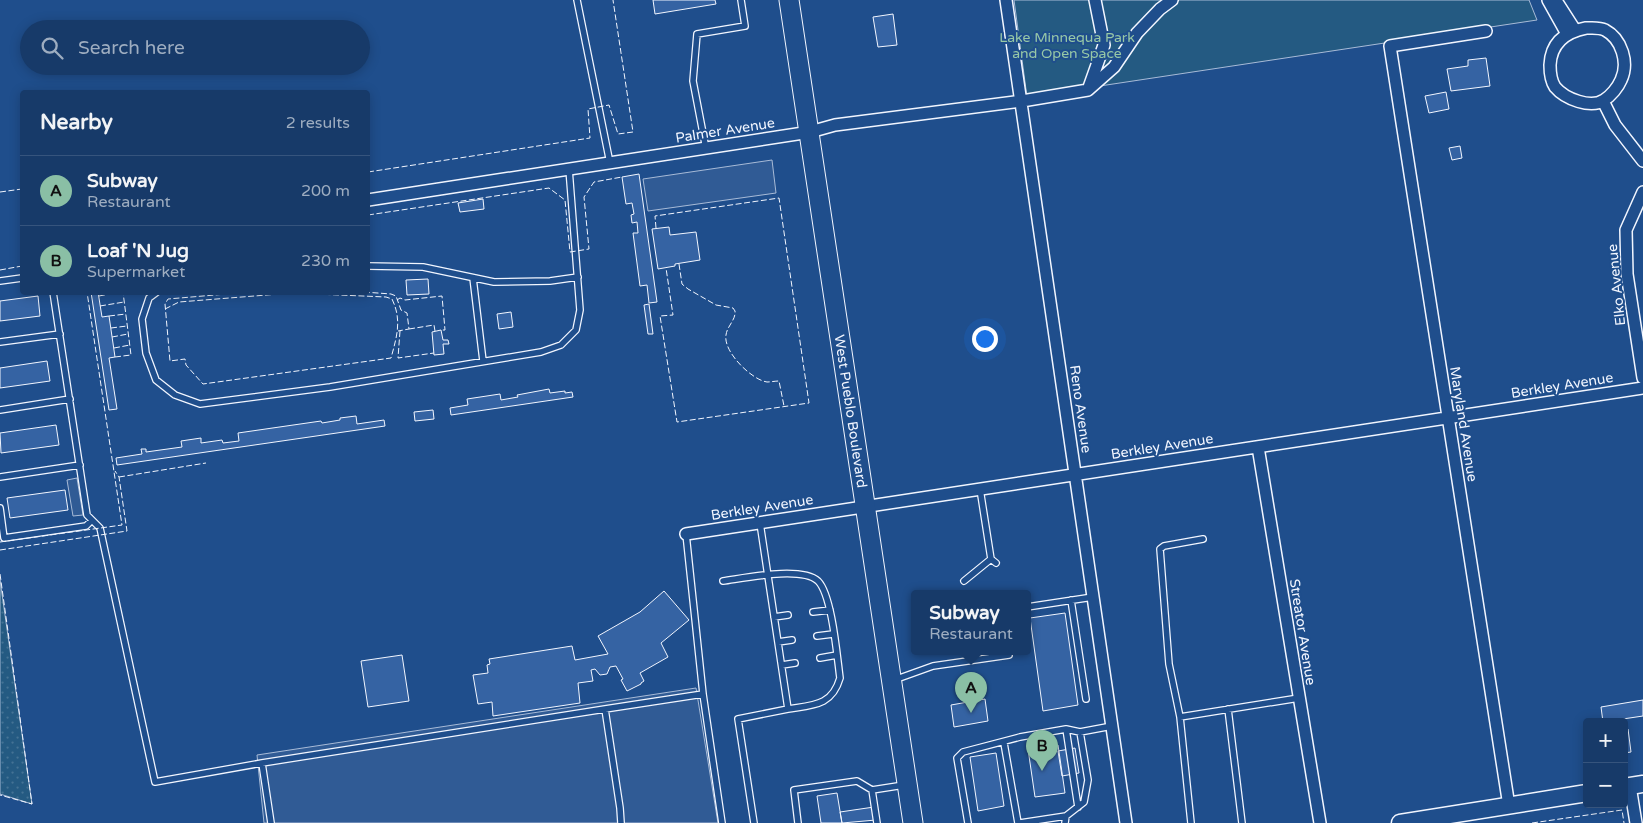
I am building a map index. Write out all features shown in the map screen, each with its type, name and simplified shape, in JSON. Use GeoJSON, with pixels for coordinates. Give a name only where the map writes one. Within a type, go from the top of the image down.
{"type":"FeatureCollection","features":[{"type":"Feature","properties":{"kind":"main road","name":"West Pueblo Boulevard"},"geometry":{"type":"LineString","coordinates":[[789,0],[913,823]]}},
{"type":"Feature","properties":{"kind":"main road"},"geometry":{"type":"LineString","coordinates":[[908,784],[928,823]]}},
{"type":"Feature","properties":{"kind":"main road"},"geometry":{"type":"LineString","coordinates":[[1400,823],[1583,794]]}},
{"type":"Feature","properties":{"kind":"street","name":"Reno Avenue"},"geometry":{"type":"LineString","coordinates":[[1006,0],[1126,823]]}},
{"type":"Feature","properties":{"kind":"street"},"geometry":{"type":"LineString","coordinates":[[1088,90],[1104,45],[1095,0]]}},
{"type":"Feature","properties":{"kind":"street"},"geometry":{"type":"LineString","coordinates":[[1088,90],[1114,67],[1137,33],[1160,9],[1172,0]]}},
{"type":"Feature","properties":{"kind":"street"},"geometry":{"type":"LineString","coordinates":[[1548,0],[1571,32]]}},
{"type":"Feature","properties":{"kind":"street"},"geometry":{"type":"LineString","coordinates":[[1555,0],[1571,32]]}},
{"type":"Feature","properties":{"kind":"street"},"geometry":{"type":"LineString","coordinates":[[1596,28],[1606,30],[1616,40],[1624,54],[1625,72],[1618,86],[1603,101],[1590,104],[1577,101],[1555,87],[1550,73],[1550,58],[1554,46],[1571,32],[1596,28]]}},
{"type":"Feature","properties":{"kind":"street","name":"Maryland Avenue"},"geometry":{"type":"LineString","coordinates":[[1486,31],[1390,46],[1509,806]]}},
{"type":"Feature","properties":{"kind":"street","name":"Palmer Avenue"},"geometry":{"type":"LineString","coordinates":[[370,200],[810,132],[835,125],[1022,101],[1088,90]]}},
{"type":"Feature","properties":{"kind":"street"},"geometry":{"type":"LineString","coordinates":[[1603,101],[1615,125],[1643,161]]}},
{"type":"Feature","properties":{"kind":"street","name":"Elko Avenue"},"geometry":{"type":"LineString","coordinates":[[1643,192],[1626,230],[1627,274],[1643,378]]}},
{"type":"Feature","properties":{"kind":"street","name":"Berkley Avenue"},"geometry":{"type":"LineString","coordinates":[[686,534],[1643,388]]}},
{"type":"Feature","properties":{"kind":"street","name":"Streator Avenue"},"geometry":{"type":"LineString","coordinates":[[1258,447],[1320,823]]}},
{"type":"Feature","properties":{"kind":"street"},"geometry":{"type":"LineString","coordinates":[[1633,785],[1636,823]]}},
{"type":"Feature","properties":{"kind":"lane"},"geometry":{"type":"LineString","coordinates":[[573,0],[578,2],[610,163]]}},
{"type":"Feature","properties":{"kind":"lane"},"geometry":{"type":"LineString","coordinates":[[706,148],[693,81],[696,34],[745,26],[740,0]]}},
{"type":"Feature","properties":{"kind":"lane"},"geometry":{"type":"LineString","coordinates":[[153,295],[149,298],[142,320],[146,353],[156,380],[176,396],[200,404],[330,387],[541,352],[561,345],[576,330],[580,310],[569,169]]}},
{"type":"Feature","properties":{"kind":"lane"},"geometry":{"type":"LineString","coordinates":[[370,266],[423,267],[494,282],[550,281],[578,277]]}},
{"type":"Feature","properties":{"kind":"lane"},"geometry":{"type":"LineString","coordinates":[[0,281],[20,278]]}},
{"type":"Feature","properties":{"kind":"lane"},"geometry":{"type":"LineString","coordinates":[[473,278],[483,361]]}},
{"type":"Feature","properties":{"kind":"lane"},"geometry":{"type":"LineString","coordinates":[[54,295],[87,515],[100,528],[155,782],[262,763],[703,694]]}},
{"type":"Feature","properties":{"kind":"lane"},"geometry":{"type":"LineString","coordinates":[[0,342],[60,334]]}},
{"type":"Feature","properties":{"kind":"lane"},"geometry":{"type":"LineString","coordinates":[[0,410],[70,399]]}},
{"type":"Feature","properties":{"kind":"lane"},"geometry":{"type":"LineString","coordinates":[[0,476],[80,465]]}},
{"type":"Feature","properties":{"kind":"lane"},"geometry":{"type":"LineString","coordinates":[[964,581],[994,561],[980,489]]}},
{"type":"Feature","properties":{"kind":"lane"},"geometry":{"type":"LineString","coordinates":[[0,508],[4,538],[86,526],[92,520]]}},
{"type":"Feature","properties":{"kind":"lane"},"geometry":{"type":"LineString","coordinates":[[760,523],[788,710]]}},
{"type":"Feature","properties":{"kind":"lane"},"geometry":{"type":"LineString","coordinates":[[686,534],[703,694],[722,823]]}},
{"type":"Feature","properties":{"kind":"lane"},"geometry":{"type":"LineString","coordinates":[[1191,823],[1180,717],[1169,664],[1160,549],[1164,546],[1204,539]]}},
{"type":"Feature","properties":{"kind":"lane"},"geometry":{"type":"LineString","coordinates":[[723,581],[768,575],[795,574],[817,580],[829,602],[840,678],[837,688],[831,697],[823,703],[738,719],[754,823]]}},
{"type":"Feature","properties":{"kind":"lane"},"geometry":{"type":"LineString","coordinates":[[1031,606],[1093,597]]}},
{"type":"Feature","properties":{"kind":"lane"},"geometry":{"type":"LineString","coordinates":[[1071,600],[1086,699]]}},
{"type":"Feature","properties":{"kind":"lane"},"geometry":{"type":"LineString","coordinates":[[813,612],[830,610]]}},
{"type":"Feature","properties":{"kind":"lane"},"geometry":{"type":"LineString","coordinates":[[774,617],[788,616]]}},
{"type":"Feature","properties":{"kind":"lane"},"geometry":{"type":"LineString","coordinates":[[816,636],[833,634]]}},
{"type":"Feature","properties":{"kind":"lane"},"geometry":{"type":"LineString","coordinates":[[778,642],[792,640]]}},
{"type":"Feature","properties":{"kind":"lane"},"geometry":{"type":"LineString","coordinates":[[820,658],[837,655]]}},
{"type":"Feature","properties":{"kind":"lane"},"geometry":{"type":"LineString","coordinates":[[892,681],[933,666],[1009,655]]}},
{"type":"Feature","properties":{"kind":"lane"},"geometry":{"type":"LineString","coordinates":[[782,664],[794,662]]}},
{"type":"Feature","properties":{"kind":"lane"},"geometry":{"type":"LineString","coordinates":[[1180,717],[1299,698]]}},
{"type":"Feature","properties":{"kind":"lane"},"geometry":{"type":"LineString","coordinates":[[605,709],[621,823]]}},
{"type":"Feature","properties":{"kind":"lane"},"geometry":{"type":"LineString","coordinates":[[1228,709],[1242,823]]}},
{"type":"Feature","properties":{"kind":"lane"},"geometry":{"type":"LineString","coordinates":[[968,823],[957,758],[964,752],[1004,743],[1020,737],[1066,729],[1080,732],[1112,726]]}},
{"type":"Feature","properties":{"kind":"lane"},"geometry":{"type":"LineString","coordinates":[[1066,729],[1078,807]]}},
{"type":"Feature","properties":{"kind":"lane"},"geometry":{"type":"LineString","coordinates":[[1004,743],[1019,823],[1066,820],[1084,802],[1088,780],[1080,732]]}},
{"type":"Feature","properties":{"kind":"lane"},"geometry":{"type":"LineString","coordinates":[[262,763],[271,823]]}},
{"type":"Feature","properties":{"kind":"lane"},"geometry":{"type":"LineString","coordinates":[[798,823],[794,790],[857,781],[872,790],[908,784]]}},
{"type":"Feature","properties":{"kind":"lane"},"geometry":{"type":"LineString","coordinates":[[872,790],[877,823]]}},
{"type":"Feature","properties":{"kind":"green space","name":"Lake Minnequa Park and Open Space"},"geometry":{"type":"Polygon","coordinates":[[[1014,0],[1529,0],[1537,20],[1027,97],[1014,0]]]}},
{"type":"Feature","properties":{"kind":"green space"},"geometry":{"type":"Polygon","coordinates":[[[0,580],[32,804],[0,794],[0,580]]]}},
{"type":"Feature","properties":{"kind":"shaded area"},"geometry":{"type":"Polygon","coordinates":[[[772,160],[776,193],[648,211],[643,179],[772,160]]]}},
{"type":"Feature","properties":{"kind":"shaded area"},"geometry":{"type":"Polygon","coordinates":[[[77,478],[83,515],[73,516],[67,480],[77,478]]]}},
{"type":"Feature","properties":{"kind":"shaded area"},"geometry":{"type":"Polygon","coordinates":[[[696,688],[718,823],[264,823],[257,755],[696,688]]]}},
{"type":"Feature","properties":{"kind":"building"},"geometry":{"type":"Polygon","coordinates":[[[653,0],[715,0],[716,4],[655,14],[653,0]]]}},
{"type":"Feature","properties":{"kind":"building"},"geometry":{"type":"Polygon","coordinates":[[[893,14],[897,45],[878,47],[873,17],[893,14]]]}},
{"type":"Feature","properties":{"kind":"building"},"geometry":{"type":"Polygon","coordinates":[[[1486,58],[1490,86],[1451,91],[1447,69],[1468,66],[1468,60],[1486,58]]]}},
{"type":"Feature","properties":{"kind":"building"},"geometry":{"type":"Polygon","coordinates":[[[1446,92],[1449,109],[1429,113],[1425,96],[1446,92]]]}},
{"type":"Feature","properties":{"kind":"building"},"geometry":{"type":"Polygon","coordinates":[[[1460,146],[1462,158],[1452,160],[1449,148],[1460,146]]]}},
{"type":"Feature","properties":{"kind":"building"},"geometry":{"type":"Polygon","coordinates":[[[639,174],[657,302],[649,303],[647,285],[640,286],[633,233],[638,233],[637,222],[632,223],[631,215],[634,214],[632,203],[626,204],[622,177],[639,174]]]}},
{"type":"Feature","properties":{"kind":"building"},"geometry":{"type":"Polygon","coordinates":[[[483,199],[484,209],[460,212],[458,203],[483,199]]]}},
{"type":"Feature","properties":{"kind":"building"},"geometry":{"type":"Polygon","coordinates":[[[669,227],[670,235],[696,232],[700,260],[658,269],[652,229],[669,227]]]}},
{"type":"Feature","properties":{"kind":"building"},"geometry":{"type":"Polygon","coordinates":[[[428,279],[429,294],[407,295],[406,280],[428,279]]]}},
{"type":"Feature","properties":{"kind":"building"},"geometry":{"type":"Polygon","coordinates":[[[91,295],[98,295],[102,317],[109,316],[115,357],[109,358],[117,409],[109,410],[91,295]]]}},
{"type":"Feature","properties":{"kind":"building"},"geometry":{"type":"Polygon","coordinates":[[[38,296],[40,316],[0,321],[0,301],[38,296]]]}},
{"type":"Feature","properties":{"kind":"building"},"geometry":{"type":"Polygon","coordinates":[[[649,304],[653,334],[648,334],[644,305],[649,304]]]}},
{"type":"Feature","properties":{"kind":"building"},"geometry":{"type":"Polygon","coordinates":[[[511,312],[513,327],[499,329],[497,314],[511,312]]]}},
{"type":"Feature","properties":{"kind":"building"},"geometry":{"type":"Polygon","coordinates":[[[441,330],[443,340],[448,340],[449,344],[443,344],[444,354],[434,355],[432,332],[441,330]]]}},
{"type":"Feature","properties":{"kind":"building"},"geometry":{"type":"Polygon","coordinates":[[[47,361],[50,381],[0,388],[0,368],[47,361]]]}},
{"type":"Feature","properties":{"kind":"building"},"geometry":{"type":"Polygon","coordinates":[[[549,389],[550,393],[572,392],[573,397],[451,415],[450,408],[468,405],[467,399],[500,394],[501,400],[549,389]]]}},
{"type":"Feature","properties":{"kind":"building"},"geometry":{"type":"Polygon","coordinates":[[[433,410],[434,419],[415,421],[414,412],[433,410]]]}},
{"type":"Feature","properties":{"kind":"building"},"geometry":{"type":"Polygon","coordinates":[[[356,416],[357,424],[384,420],[385,426],[117,465],[116,458],[142,454],[141,449],[146,449],[146,452],[182,447],[181,441],[201,438],[201,443],[222,440],[223,443],[239,441],[238,433],[321,421],[322,423],[356,416]]]}},
{"type":"Feature","properties":{"kind":"building"},"geometry":{"type":"Polygon","coordinates":[[[56,425],[59,445],[1,453],[0,433],[56,425]]]}},
{"type":"Feature","properties":{"kind":"building"},"geometry":{"type":"Polygon","coordinates":[[[65,490],[68,510],[10,518],[7,498],[65,490]]]}},
{"type":"Feature","properties":{"kind":"building"},"geometry":{"type":"Polygon","coordinates":[[[664,591],[689,620],[661,643],[668,657],[640,673],[644,681],[641,684],[627,691],[616,666],[610,667],[607,674],[600,675],[595,669],[591,670],[593,681],[578,683],[580,703],[493,716],[492,702],[478,704],[473,675],[488,673],[487,665],[490,664],[489,659],[572,646],[575,660],[608,654],[598,636],[640,612],[664,591]]]}},
{"type":"Feature","properties":{"kind":"building"},"geometry":{"type":"Polygon","coordinates":[[[1065,613],[1078,705],[1043,711],[1031,618],[1065,613]]]}},
{"type":"Feature","properties":{"kind":"building"},"geometry":{"type":"Polygon","coordinates":[[[402,655],[409,701],[368,707],[361,661],[402,655]]]}},
{"type":"Feature","properties":{"kind":"building"},"geometry":{"type":"Polygon","coordinates":[[[985,699],[988,721],[954,727],[951,705],[985,699]]]}},
{"type":"Feature","properties":{"kind":"building"},"geometry":{"type":"Polygon","coordinates":[[[1643,700],[1643,716],[1602,718],[1601,707],[1643,700]]]}},
{"type":"Feature","properties":{"kind":"building"},"geometry":{"type":"Polygon","coordinates":[[[1628,729],[1631,752],[1628,752],[1628,729]]]}},
{"type":"Feature","properties":{"kind":"building"},"geometry":{"type":"Polygon","coordinates":[[[1058,745],[1065,793],[1035,797],[1028,749],[1058,745]]]}},
{"type":"Feature","properties":{"kind":"building"},"geometry":{"type":"Polygon","coordinates":[[[1075,748],[1079,773],[1062,776],[1058,751],[1075,748]]]}},
{"type":"Feature","properties":{"kind":"building"},"geometry":{"type":"Polygon","coordinates":[[[996,753],[1004,806],[978,811],[970,757],[996,753]]]}},
{"type":"Feature","properties":{"kind":"building"},"geometry":{"type":"Polygon","coordinates":[[[837,793],[842,823],[821,823],[817,796],[837,793]]]}},
{"type":"Feature","properties":{"kind":"building"},"geometry":{"type":"Polygon","coordinates":[[[874,807],[876,820],[842,823],[840,812],[874,807]]]}},
{"type":"Feature","properties":{"kind":"fence"},"geometry":{"type":"LineString","coordinates":[[370,172],[590,138],[588,109],[609,105],[618,134],[633,132],[613,0]]}},
{"type":"Feature","properties":{"kind":"fence"},"geometry":{"type":"LineString","coordinates":[[370,215],[549,188],[565,200],[570,252],[589,249],[584,197],[594,182],[622,177]]}},
{"type":"Feature","properties":{"kind":"fence"},"geometry":{"type":"LineString","coordinates":[[0,192],[20,189]]}},
{"type":"Feature","properties":{"kind":"fence"},"geometry":{"type":"LineString","coordinates":[[656,228],[655,216],[779,198],[809,403],[677,422],[660,316],[673,315],[666,268]]}},
{"type":"Feature","properties":{"kind":"fence"},"geometry":{"type":"LineString","coordinates":[[679,264],[682,284],[688,289],[716,305],[733,308],[735,311],[734,317],[726,335],[729,349],[740,364],[754,376],[767,382],[779,381],[784,406]]}},
{"type":"Feature","properties":{"kind":"fence"},"geometry":{"type":"LineString","coordinates":[[0,270],[20,266]]}},
{"type":"Feature","properties":{"kind":"fence"},"geometry":{"type":"LineString","coordinates":[[370,292],[396,296],[401,310],[407,313],[409,329],[398,331]]}},
{"type":"Feature","properties":{"kind":"fence"},"geometry":{"type":"LineString","coordinates":[[0,542],[122,525],[87,295]]}},
{"type":"Feature","properties":{"kind":"fence"},"geometry":{"type":"LineString","coordinates":[[99,296],[104,295]]}},
{"type":"Feature","properties":{"kind":"fence"},"geometry":{"type":"LineString","coordinates":[[115,357],[131,355],[123,295]]}},
{"type":"Feature","properties":{"kind":"fence"},"geometry":{"type":"LineString","coordinates":[[165,309],[165,304],[168,299],[215,295]]}},
{"type":"Feature","properties":{"kind":"fence"},"geometry":{"type":"LineString","coordinates":[[165,309],[179,302],[267,295]]}},
{"type":"Feature","properties":{"kind":"fence"},"geometry":{"type":"LineString","coordinates":[[165,309],[170,361],[185,359],[186,365],[203,384],[391,358],[397,335],[398,321],[392,299],[386,297],[339,295]]}},
{"type":"Feature","properties":{"kind":"fence"},"geometry":{"type":"LineString","coordinates":[[397,300],[400,298],[405,300],[442,296],[445,330],[441,330]]}},
{"type":"Feature","properties":{"kind":"fence"},"geometry":{"type":"LineString","coordinates":[[100,306],[124,302]]}},
{"type":"Feature","properties":{"kind":"fence"},"geometry":{"type":"LineString","coordinates":[[109,316],[126,314]]}},
{"type":"Feature","properties":{"kind":"fence"},"geometry":{"type":"LineString","coordinates":[[409,329],[434,325],[435,331]]}},
{"type":"Feature","properties":{"kind":"fence"},"geometry":{"type":"LineString","coordinates":[[111,328],[127,326]]}},
{"type":"Feature","properties":{"kind":"fence"},"geometry":{"type":"LineString","coordinates":[[400,331],[398,358],[434,353]]}},
{"type":"Feature","properties":{"kind":"fence"},"geometry":{"type":"LineString","coordinates":[[112,337],[128,334]]}},
{"type":"Feature","properties":{"kind":"fence"},"geometry":{"type":"LineString","coordinates":[[114,348],[130,345]]}},
{"type":"Feature","properties":{"kind":"fence"},"geometry":{"type":"LineString","coordinates":[[119,477],[206,463]]}},
{"type":"Feature","properties":{"kind":"fence"},"geometry":{"type":"LineString","coordinates":[[0,550],[127,531],[119,477],[115,471]]}},
{"type":"Feature","properties":{"kind":"fence"},"geometry":{"type":"LineString","coordinates":[[0,574],[32,804],[0,795]]}},
{"type":"Feature","properties":{"kind":"fence"},"geometry":{"type":"LineString","coordinates":[[1532,823],[1622,810],[1624,823]]}},
{"type":"Feature","properties":{"kind":"place","name":"Subway"},"geometry":{"type":"Point","coordinates":[971,713]}},
{"type":"Feature","properties":{"kind":"place","name":"Loaf 'N Jug"},"geometry":{"type":"Point","coordinates":[1042,771]}}]}
